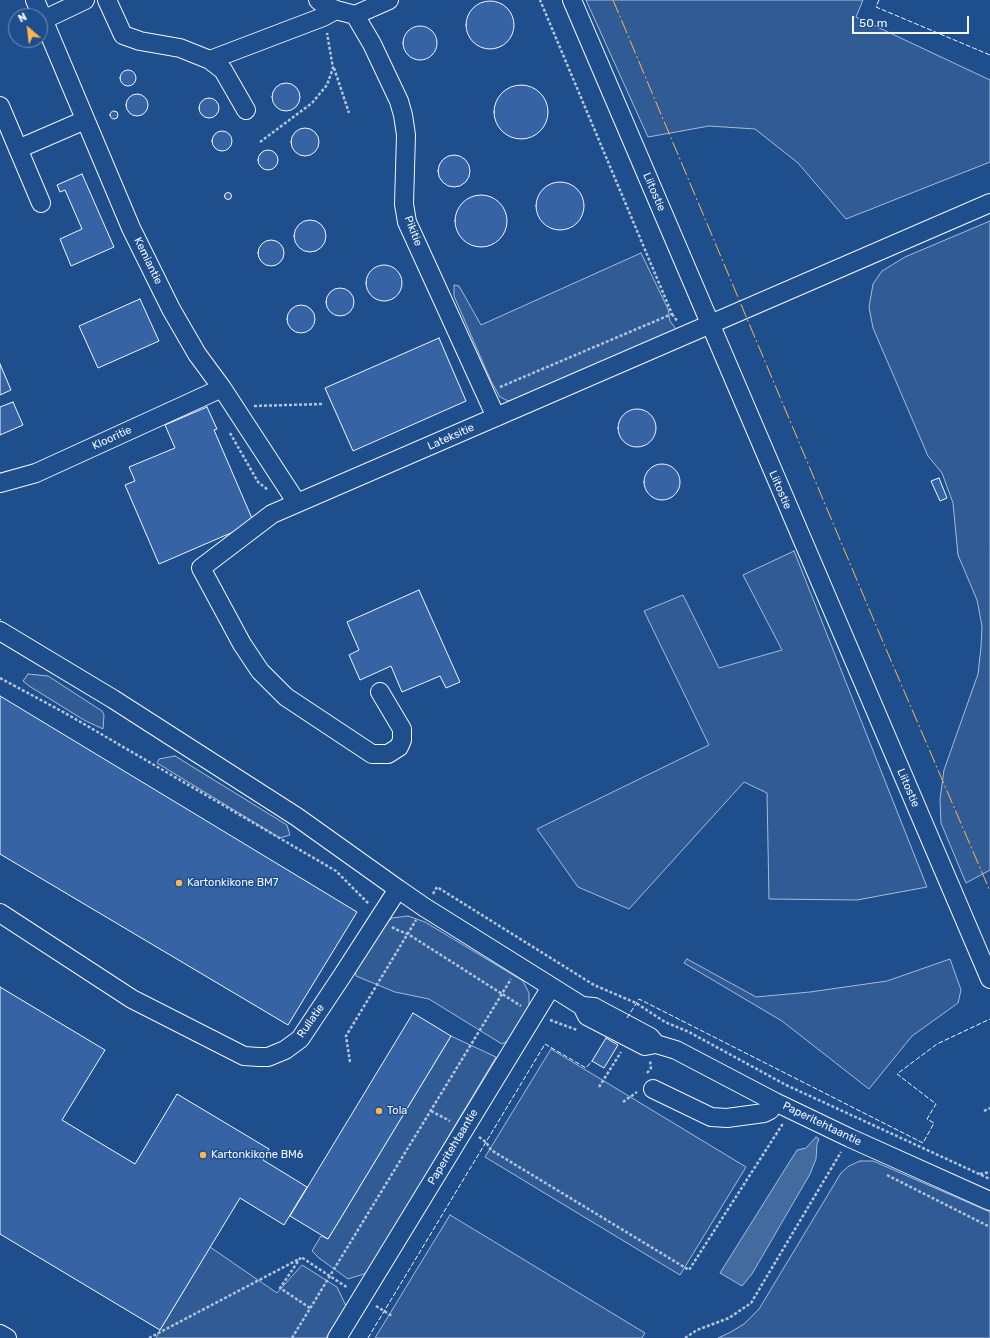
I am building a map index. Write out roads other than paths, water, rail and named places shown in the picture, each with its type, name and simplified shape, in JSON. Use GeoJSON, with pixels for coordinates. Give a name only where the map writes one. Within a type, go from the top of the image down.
{"type":"FeatureCollection","features":[{"type":"Feature","properties":{"kind":"street"},"geometry":{"type":"LineString","coordinates":[[48,18],[85,0]]}},
{"type":"Feature","properties":{"kind":"street"},"geometry":{"type":"LineString","coordinates":[[108,0],[123,35],[140,42],[180,48],[210,60],[222,70],[246,110]]}},
{"type":"Feature","properties":{"kind":"street"},"geometry":{"type":"LineString","coordinates":[[210,60],[326,9],[355,15],[389,0]]}},
{"type":"Feature","properties":{"kind":"street","name":"Liitostie"},"geometry":{"type":"LineString","coordinates":[[572,0],[990,979]]}},
{"type":"Feature","properties":{"kind":"street","name":"Pikitie"},"geometry":{"type":"LineString","coordinates":[[355,15],[372,44],[399,101],[403,115],[406,135],[404,204],[407,222],[496,417]]}},
{"type":"Feature","properties":{"kind":"street","name":"Kemiantie"},"geometry":{"type":"LineString","coordinates":[[48,32],[131,228],[171,309],[197,354],[222,388],[294,498]]}},
{"type":"Feature","properties":{"kind":"street"},"geometry":{"type":"LineString","coordinates":[[0,106],[41,203]]}},
{"type":"Feature","properties":{"kind":"street"},"geometry":{"type":"LineString","coordinates":[[18,149],[85,120]]}},
{"type":"Feature","properties":{"kind":"street","name":"Lateksitie"},"geometry":{"type":"LineString","coordinates":[[380,692],[402,729],[402,740],[399,747],[388,754],[372,754],[286,697],[260,671],[242,644],[201,568],[294,498],[496,417],[990,203]]}},
{"type":"Feature","properties":{"kind":"street","name":"Klooritie"},"geometry":{"type":"LineString","coordinates":[[0,483],[36,473],[222,388]]}},
{"type":"Feature","properties":{"kind":"street"},"geometry":{"type":"LineString","coordinates":[[0,631],[113,699],[297,817],[424,907],[551,987]]}},
{"type":"Feature","properties":{"kind":"street","name":"Rullatie"},"geometry":{"type":"LineString","coordinates":[[0,913],[132,998],[237,1054],[244,1056],[268,1057],[285,1050],[300,1039],[398,889]]}},
{"type":"Feature","properties":{"kind":"street","name":"Paperitehtaantie"},"geometry":{"type":"LineString","coordinates":[[337,1338],[551,987],[582,1006],[587,1016],[645,1046],[656,1044],[676,1050],[775,1102],[850,1138],[990,1201]]}},
{"type":"Feature","properties":{"kind":"street"},"geometry":{"type":"LineString","coordinates":[[653,1089],[711,1117],[727,1118],[764,1113],[770,1110],[775,1102]]}},
{"type":"Feature","properties":{"kind":"street"},"geometry":{"type":"LineString","coordinates":[[0,1334],[7,1338]]}},
{"type":"Feature","properties":{"kind":"place","name":"Kartonkikone BM7"},"geometry":{"type":"Point","coordinates":[179,883]}},
{"type":"Feature","properties":{"kind":"place","name":"Tola"},"geometry":{"type":"Point","coordinates":[379,1111]}},
{"type":"Feature","properties":{"kind":"place","name":"Kartonkikone BM6"},"geometry":{"type":"Point","coordinates":[203,1155]}}]}
